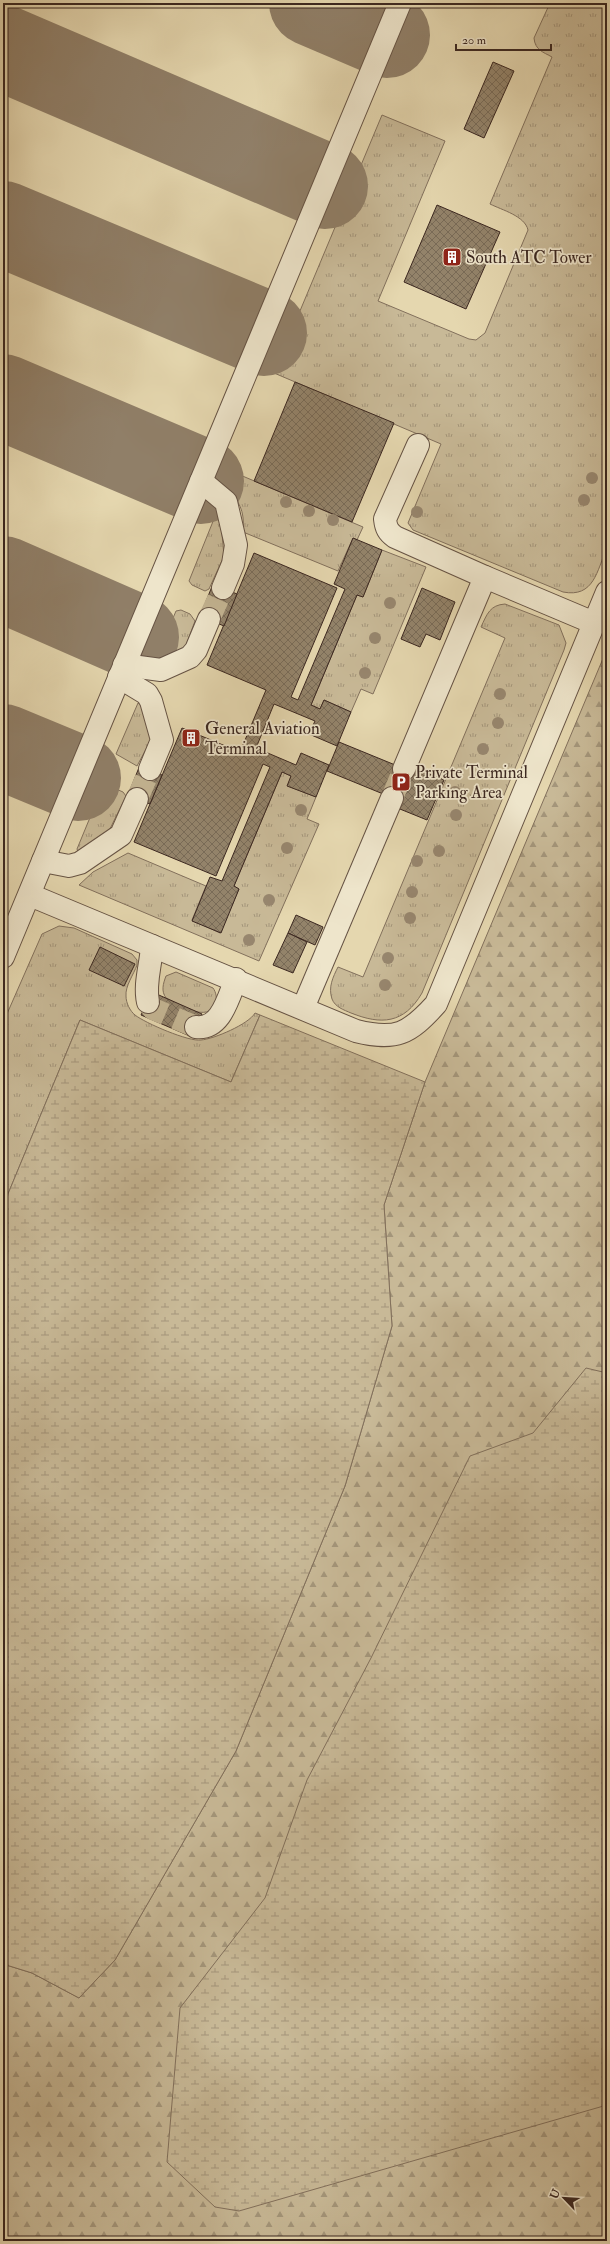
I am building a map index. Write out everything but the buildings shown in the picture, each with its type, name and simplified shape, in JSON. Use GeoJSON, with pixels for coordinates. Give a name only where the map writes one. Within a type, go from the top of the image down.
{"type":"FeatureCollection","features":[{"type":"Feature","properties":{"kind":"lane"},"geometry":{"type":"LineString","coordinates":[[3,957],[400,3]]}},
{"type":"Feature","properties":{"kind":"lane"},"geometry":{"type":"LineString","coordinates":[[418,445],[386,519],[386,526],[389,533],[485,577],[594,623]]}},
{"type":"Feature","properties":{"kind":"lane"},"geometry":{"type":"LineString","coordinates":[[201,481],[226,502],[236,546],[233,564],[223,588]]}},
{"type":"Feature","properties":{"kind":"lane"},"geometry":{"type":"LineString","coordinates":[[404,769],[485,577]]}},
{"type":"Feature","properties":{"kind":"lane"},"geometry":{"type":"LineString","coordinates":[[30,895],[236,979],[356,1031],[378,1037],[401,1034],[421,1021],[436,1004],[465,939],[607,592]]}},
{"type":"Feature","properties":{"kind":"lane"},"geometry":{"type":"LineString","coordinates":[[122,671],[161,670],[190,657],[196,650],[209,620]]}},
{"type":"Feature","properties":{"kind":"lane"},"geometry":{"type":"LineString","coordinates":[[122,671],[147,694],[151,701],[162,740],[150,769]]}},
{"type":"Feature","properties":{"kind":"lane"},"geometry":{"type":"LineString","coordinates":[[303,1008],[392,798]]}},
{"type":"Feature","properties":{"kind":"lane"},"geometry":{"type":"LineString","coordinates":[[43,861],[69,866],[80,863],[121,835],[137,799]]}},
{"type":"Feature","properties":{"kind":"lane"},"geometry":{"type":"LineString","coordinates":[[148,1002],[145,991],[150,974],[152,946]]}},
{"type":"Feature","properties":{"kind":"lane"},"geometry":{"type":"LineString","coordinates":[[196,1027],[204,1028],[214,1024],[236,979]]}},
{"type":"Feature","properties":{"kind":"green space"},"geometry":{"type":"Polygon","coordinates":[[[550,3],[607,3],[607,547],[593,581],[582,591],[573,593],[563,592],[413,530],[408,523],[441,444],[274,373],[382,115],[445,141],[378,301],[469,339],[476,340],[485,333],[528,230],[526,225],[518,217],[490,204],[552,57],[538,48],[534,38],[550,3]]]}},
{"type":"Feature","properties":{"kind":"green space"},"geometry":{"type":"Polygon","coordinates":[[[233,472],[363,527],[357,540],[353,538],[338,571],[243,532],[242,511],[229,485],[233,472]]]}},
{"type":"Feature","properties":{"kind":"green space"},"geometry":{"type":"Polygon","coordinates":[[[218,509],[220,511],[224,556],[209,589],[205,591],[192,585],[189,581],[218,509]]]}},
{"type":"Feature","properties":{"kind":"green space"},"geometry":{"type":"Polygon","coordinates":[[[382,550],[426,567],[373,694],[361,689],[351,712],[324,700],[320,709],[311,705],[357,595],[363,597],[382,550]]]}},
{"type":"Feature","properties":{"kind":"green space"},"geometry":{"type":"Polygon","coordinates":[[[505,604],[559,625],[566,643],[564,650],[422,993],[408,1011],[400,1016],[382,1020],[362,1017],[340,1008],[333,1002],[331,986],[333,978],[338,967],[363,977],[505,638],[481,627],[487,614],[492,608],[505,604]]]}},
{"type":"Feature","properties":{"kind":"green space"},"geometry":{"type":"Polygon","coordinates":[[[181,610],[190,614],[195,621],[185,648],[158,659],[157,656],[176,611],[181,610]]]}},
{"type":"Feature","properties":{"kind":"green space"},"geometry":{"type":"Polygon","coordinates":[[[607,649],[607,2241],[3,2241],[3,1964],[32,1973],[79,1998],[115,1960],[236,1751],[345,1486],[392,1326],[384,1205],[425,1082],[607,649]]]}},
{"type":"Feature","properties":{"kind":"green space"},"geometry":{"type":"Polygon","coordinates":[[[138,703],[141,704],[152,738],[137,766],[116,754],[138,703]]]}},
{"type":"Feature","properties":{"kind":"green space"},"geometry":{"type":"Polygon","coordinates":[[[282,772],[291,776],[288,786],[316,797],[307,819],[319,824],[259,961],[79,885],[93,872],[128,853],[206,886],[192,920],[220,933],[239,889],[234,886],[282,772]]]}},
{"type":"Feature","properties":{"kind":"green space"},"geometry":{"type":"Polygon","coordinates":[[[107,785],[123,792],[126,796],[109,831],[78,852],[77,849],[103,786],[107,785]]]}},
{"type":"Feature","properties":{"kind":"green space"},"geometry":{"type":"Polygon","coordinates":[[[59,926],[74,928],[132,954],[137,960],[137,965],[127,988],[126,999],[131,1011],[135,1015],[157,1027],[187,1038],[201,1040],[214,1037],[239,1026],[246,1022],[255,1013],[260,1015],[231,1082],[80,1020],[3,1206],[3,1023],[42,934],[59,926]]]}},
{"type":"Feature","properties":{"kind":"green space"},"geometry":{"type":"Polygon","coordinates":[[[176,972],[213,988],[216,993],[216,1003],[212,1009],[206,1012],[192,1011],[166,998],[163,993],[163,987],[166,976],[176,972]]]}},
{"type":"Feature","properties":{"kind":"green space"},"geometry":{"type":"Polygon","coordinates":[[[260,1015],[425,1082],[384,1205],[392,1326],[345,1486],[236,1751],[115,1960],[79,1998],[32,1973],[3,1964],[3,1206],[80,1020],[231,1082],[260,1015]]]}},
{"type":"Feature","properties":{"kind":"green space"},"geometry":{"type":"Polygon","coordinates":[[[586,1368],[607,1373],[607,2105],[239,2211],[215,2207],[167,2162],[180,2008],[265,1898],[307,1780],[371,1658],[470,1456],[533,1433],[586,1368]]]}},
{"type":"Feature","properties":{"kind":"taxiway"},"geometry":{"type":"LineString","coordinates":[[312,3],[387,35]]}},
{"type":"Feature","properties":{"kind":"taxiway"},"geometry":{"type":"LineString","coordinates":[[3,48],[325,186]]}},
{"type":"Feature","properties":{"kind":"taxiway"},"geometry":{"type":"LineString","coordinates":[[3,224],[264,333]]}},
{"type":"Feature","properties":{"kind":"taxiway"},"geometry":{"type":"LineString","coordinates":[[3,397],[201,481]]}},
{"type":"Feature","properties":{"kind":"taxiway"},"geometry":{"type":"LineString","coordinates":[[3,579],[136,637]]}},
{"type":"Feature","properties":{"kind":"taxiway"},"geometry":{"type":"LineString","coordinates":[[3,747],[78,778]]}},
{"type":"Feature","properties":{"kind":"tunnel"},"geometry":{"type":"LineString","coordinates":[[209,619],[223,588]]}},
{"type":"Feature","properties":{"kind":"tunnel"},"geometry":{"type":"LineString","coordinates":[[137,799],[150,769]]}},
{"type":"Feature","properties":{"kind":"tunnel"},"geometry":{"type":"LineString","coordinates":[[392,798],[404,769]]}},
{"type":"Feature","properties":{"kind":"tunnel"},"geometry":{"type":"LineString","coordinates":[[148,1002],[153,1009],[196,1027]]}},
{"type":"Feature","properties":{"kind":"place","name":"South ATC Tower"},"geometry":{"type":"Point","coordinates":[452,257]}},
{"type":"Feature","properties":{"kind":"place","name":"General Aviation Terminal"},"geometry":{"type":"Point","coordinates":[191,738]}},
{"type":"Feature","properties":{"kind":"place","name":"Private Terminal Parking Area"},"geometry":{"type":"Point","coordinates":[401,782]}}]}
